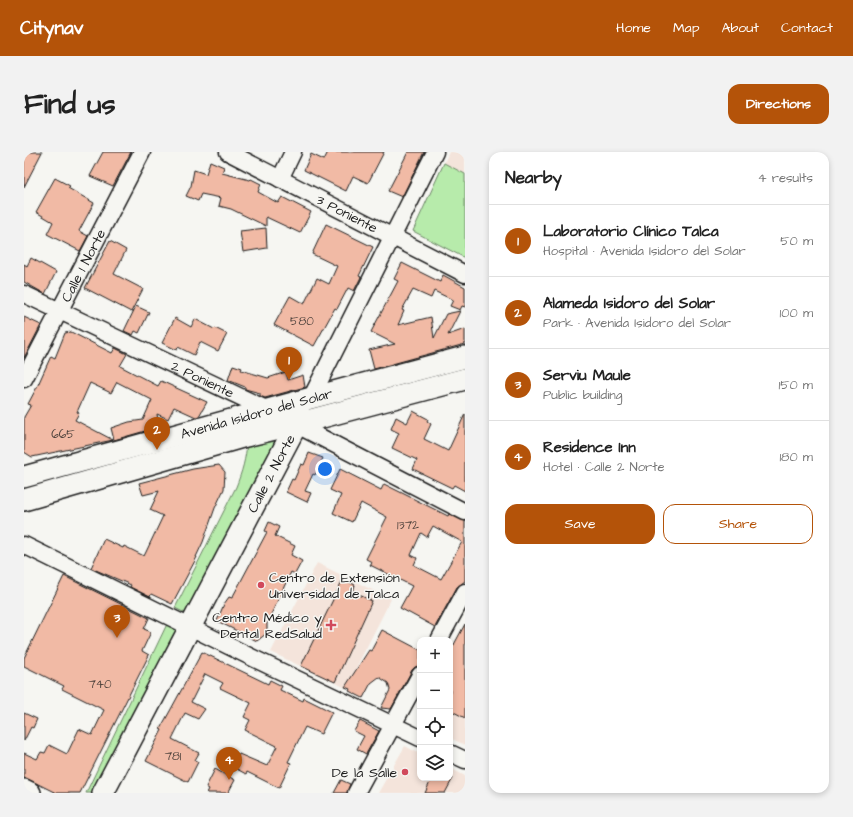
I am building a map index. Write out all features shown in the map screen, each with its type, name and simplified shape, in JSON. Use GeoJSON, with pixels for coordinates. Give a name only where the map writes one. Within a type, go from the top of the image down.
{"type":"FeatureCollection","features":[{"type":"Feature","properties":{"kind":"main road","name":"Avenida Isidoro del Solar"},"geometry":{"type":"LineString","coordinates":[[24,477],[465,357]]}},
{"type":"Feature","properties":{"kind":"main road","name":"Avenida Isidoro del Solar"},"geometry":{"type":"LineString","coordinates":[[24,500],[246,436],[465,379]]}},
{"type":"Feature","properties":{"kind":"main road","name":"Calle 2 Norte"},"geometry":{"type":"LineString","coordinates":[[103,793],[311,398]]}},
{"type":"Feature","properties":{"kind":"main road"},"geometry":{"type":"LineString","coordinates":[[24,790],[30,793]]}},
{"type":"Feature","properties":{"kind":"street","name":"Calle 1 Norte"},"geometry":{"type":"LineString","coordinates":[[24,379],[142,152]]}},
{"type":"Feature","properties":{"kind":"street","name":"3 Poniente"},"geometry":{"type":"LineString","coordinates":[[228,152],[465,274]]}},
{"type":"Feature","properties":{"kind":"street"},"geometry":{"type":"LineString","coordinates":[[280,179],[293,152]]}},
{"type":"Feature","properties":{"kind":"street","name":"Calle 2 Norte"},"geometry":{"type":"LineString","coordinates":[[311,398],[435,152]]}},
{"type":"Feature","properties":{"kind":"street","name":"2 Poniente"},"geometry":{"type":"LineString","coordinates":[[24,294],[59,312],[268,410],[465,512]]}},
{"type":"Feature","properties":{"kind":"street"},"geometry":{"type":"LineString","coordinates":[[24,545],[417,737]]}},
{"type":"Feature","properties":{"kind":"street"},"geometry":{"type":"LineString","coordinates":[[441,637],[465,592]]}},
{"type":"Feature","properties":{"kind":"street"},"geometry":{"type":"LineString","coordinates":[[356,793],[417,681]]}},
{"type":"Feature","properties":{"kind":"street"},"geometry":{"type":"LineString","coordinates":[[453,754],[465,760]]}},
{"type":"Feature","properties":{"kind":"shaded area"},"geometry":{"type":"Polygon","coordinates":[[[449,152],[465,152],[465,174],[444,163],[449,152]]]}},
{"type":"Feature","properties":{"kind":"shaded area","name":"Centro Médico y Dental RedSalud"},"geometry":{"type":"Polygon","coordinates":[[[317,563],[391,599],[346,688],[271,652],[317,563]]]}},
{"type":"Feature","properties":{"kind":"shaded area"},"geometry":{"type":"Polygon","coordinates":[[[465,624],[465,745],[453,739],[453,646],[465,624]]]}},
{"type":"Feature","properties":{"kind":"shaded area","name":"De la Salle"},"geometry":{"type":"Polygon","coordinates":[[[405,746],[417,752],[417,781],[453,781],[453,770],[465,776],[465,793],[378,793],[405,746]]]}},
{"type":"Feature","properties":{"kind":"green space"},"geometry":{"type":"Polygon","coordinates":[[[444,163],[465,174],[465,258],[413,231],[444,163]]]}},
{"type":"Feature","properties":{"kind":"green space"},"geometry":{"type":"Polygon","coordinates":[[[282,431],[191,616],[175,608],[236,487],[246,454],[247,442],[282,431]]]}},
{"type":"Feature","properties":{"kind":"green space"},"geometry":{"type":"Polygon","coordinates":[[[168,622],[184,630],[98,793],[86,793],[168,622]]]}},
{"type":"Feature","properties":{"kind":"building"},"geometry":{"type":"Polygon","coordinates":[[[24,152],[42,152],[24,187],[24,152]]]}},
{"type":"Feature","properties":{"kind":"building"},"geometry":{"type":"Polygon","coordinates":[[[103,152],[131,152],[113,186],[90,176],[103,152]]]}},
{"type":"Feature","properties":{"kind":"building"},"geometry":{"type":"Polygon","coordinates":[[[328,152],[384,152],[368,183],[353,176],[346,191],[304,170],[311,154],[324,160],[328,152]]]}},
{"type":"Feature","properties":{"kind":"building"},"geometry":{"type":"Polygon","coordinates":[[[408,152],[424,152],[402,197],[388,191],[408,152]]]}},
{"type":"Feature","properties":{"kind":"building"},"geometry":{"type":"Polygon","coordinates":[[[210,161],[224,167],[222,173],[251,179],[261,184],[258,192],[278,203],[282,197],[311,212],[300,233],[266,217],[266,226],[231,209],[219,206],[221,198],[201,194],[198,201],[186,196],[191,186],[194,170],[206,174],[210,161]]]}},
{"type":"Feature","properties":{"kind":"building"},"geometry":{"type":"Polygon","coordinates":[[[55,178],[70,186],[68,188],[94,203],[79,231],[88,236],[80,251],[47,234],[53,222],[36,212],[55,178]]]}},
{"type":"Feature","properties":{"kind":"building"},"geometry":{"type":"Polygon","coordinates":[[[326,224],[373,247],[359,276],[361,277],[354,291],[348,288],[314,346],[274,325],[290,296],[304,304],[317,278],[329,284],[337,266],[312,254],[326,224]]]}},
{"type":"Feature","properties":{"kind":"building"},"geometry":{"type":"Polygon","coordinates":[[[266,228],[267,248],[243,252],[240,231],[266,228]]]}},
{"type":"Feature","properties":{"kind":"building"},"geometry":{"type":"Polygon","coordinates":[[[110,241],[126,250],[114,274],[143,289],[131,312],[85,288],[110,241]]]}},
{"type":"Feature","properties":{"kind":"building"},"geometry":{"type":"Polygon","coordinates":[[[31,258],[56,272],[45,294],[24,282],[24,264],[27,266],[31,258]]]}},
{"type":"Feature","properties":{"kind":"building"},"geometry":{"type":"Polygon","coordinates":[[[402,263],[440,282],[443,275],[465,287],[465,307],[462,306],[460,310],[450,306],[453,300],[434,291],[431,298],[413,290],[402,310],[404,311],[398,325],[431,317],[434,338],[446,314],[460,311],[448,335],[465,329],[465,344],[374,369],[369,350],[395,344],[371,332],[398,281],[394,279],[402,263]]]}},
{"type":"Feature","properties":{"kind":"building"},"geometry":{"type":"Polygon","coordinates":[[[136,306],[149,312],[139,333],[135,331],[133,335],[124,331],[136,306]]]}},
{"type":"Feature","properties":{"kind":"building"},"geometry":{"type":"Polygon","coordinates":[[[24,317],[41,325],[24,358],[24,317]]]}},
{"type":"Feature","properties":{"kind":"building"},"geometry":{"type":"Polygon","coordinates":[[[175,318],[191,327],[195,319],[227,334],[218,351],[200,342],[194,355],[178,347],[177,350],[162,343],[175,318]]]}},
{"type":"Feature","properties":{"kind":"building"},"geometry":{"type":"Polygon","coordinates":[[[71,332],[112,353],[115,348],[127,354],[120,366],[158,386],[161,381],[207,402],[199,416],[196,417],[174,407],[168,419],[157,414],[159,427],[114,440],[111,428],[129,422],[143,420],[152,400],[117,382],[111,393],[90,383],[75,420],[113,440],[32,457],[24,452],[24,417],[31,405],[28,404],[51,356],[55,358],[65,333],[71,332]]]}},
{"type":"Feature","properties":{"kind":"building"},"geometry":{"type":"Polygon","coordinates":[[[233,365],[242,368],[241,370],[268,378],[286,372],[288,380],[303,375],[305,387],[265,398],[260,396],[260,393],[245,389],[245,387],[228,380],[233,365]]]}},
{"type":"Feature","properties":{"kind":"building"},"geometry":{"type":"Polygon","coordinates":[[[413,411],[428,419],[427,421],[431,424],[424,439],[448,451],[465,414],[465,491],[454,485],[452,488],[413,469],[417,460],[392,448],[399,433],[391,429],[396,417],[407,423],[413,411]]]}},
{"type":"Feature","properties":{"kind":"building"},"geometry":{"type":"Polygon","coordinates":[[[309,453],[323,458],[305,491],[311,493],[307,502],[286,492],[292,479],[294,480],[301,464],[304,465],[309,453]]]}},
{"type":"Feature","properties":{"kind":"building"},"geometry":{"type":"Polygon","coordinates":[[[219,465],[225,472],[224,489],[215,508],[197,557],[172,604],[151,594],[150,597],[130,587],[131,585],[91,568],[104,539],[123,548],[124,546],[144,556],[163,516],[150,510],[159,491],[143,495],[139,483],[193,469],[219,465]]]}},
{"type":"Feature","properties":{"kind":"building"},"geometry":{"type":"Polygon","coordinates":[[[340,469],[381,490],[384,484],[448,516],[449,514],[465,521],[465,581],[457,587],[435,627],[400,608],[412,586],[370,565],[372,562],[366,559],[387,517],[361,503],[352,522],[333,513],[341,495],[330,490],[340,469]],[[433,526],[427,537],[421,533],[411,555],[417,558],[414,565],[441,579],[462,542],[433,526]]]}},
{"type":"Feature","properties":{"kind":"building","name":"Centro de Extensión Universidad de Talca"},"geometry":{"type":"Polygon","coordinates":[[[269,522],[279,527],[275,536],[295,546],[291,555],[302,561],[295,574],[291,572],[267,623],[267,633],[257,641],[217,621],[224,604],[229,597],[232,598],[267,532],[265,531],[269,522]]]}},
{"type":"Feature","properties":{"kind":"building"},"geometry":{"type":"Polygon","coordinates":[[[64,576],[149,618],[144,629],[151,632],[142,651],[149,655],[80,793],[56,793],[24,777],[24,753],[37,759],[41,752],[45,753],[49,745],[67,754],[79,729],[92,735],[104,710],[62,689],[64,686],[24,666],[24,658],[64,576]]]}},
{"type":"Feature","properties":{"kind":"building"},"geometry":{"type":"Polygon","coordinates":[[[343,579],[355,585],[353,592],[372,601],[335,682],[301,666],[343,579]]]}},
{"type":"Feature","properties":{"kind":"building"},"geometry":{"type":"Polygon","coordinates":[[[465,624],[465,718],[453,712],[453,646],[465,624]]]}},
{"type":"Feature","properties":{"kind":"building"},"geometry":{"type":"Polygon","coordinates":[[[382,630],[417,648],[417,666],[412,670],[391,709],[381,708],[390,690],[388,683],[379,677],[371,683],[363,698],[349,691],[350,689],[345,687],[369,650],[371,651],[382,630]]]}},
{"type":"Feature","properties":{"kind":"building"},"geometry":{"type":"Polygon","coordinates":[[[202,652],[268,684],[270,680],[282,686],[280,690],[303,701],[304,698],[332,712],[321,734],[305,727],[288,762],[291,763],[279,788],[247,772],[246,774],[233,767],[239,754],[267,766],[277,746],[245,730],[250,720],[244,717],[251,703],[220,688],[223,683],[205,674],[191,702],[205,709],[198,719],[185,713],[172,739],[199,753],[195,760],[198,762],[188,782],[146,761],[162,730],[160,729],[202,652]]]}},
{"type":"Feature","properties":{"kind":"building"},"geometry":{"type":"Polygon","coordinates":[[[24,713],[37,719],[24,741],[24,713]]]}},
{"type":"Feature","properties":{"kind":"building"},"geometry":{"type":"Polygon","coordinates":[[[360,721],[379,731],[366,754],[357,749],[364,736],[354,731],[360,721]]]}},
{"type":"Feature","properties":{"kind":"building"},"geometry":{"type":"Polygon","coordinates":[[[215,769],[235,780],[228,793],[207,793],[209,789],[206,787],[215,769]]]}},
{"type":"Feature","properties":{"kind":"building"},"geometry":{"type":"Polygon","coordinates":[[[341,780],[350,784],[347,793],[334,793],[341,780]]]}},
{"type":"Feature","properties":{"kind":"building"},"geometry":{"type":"Polygon","coordinates":[[[431,781],[451,781],[445,793],[425,793],[431,781]]]}},
{"type":"Feature","properties":{"kind":"place","name":"Laboratorio Clínico Talca"},"geometry":{"type":"Point","coordinates":[289,380]}},
{"type":"Feature","properties":{"kind":"place","name":"Alameda Isidoro del Solar"},"geometry":{"type":"Point","coordinates":[157,450]}},
{"type":"Feature","properties":{"kind":"place","name":"Centro de Extensión Universidad de Talca"},"geometry":{"type":"Point","coordinates":[261,585]}},
{"type":"Feature","properties":{"kind":"place","name":"Centro Médico y Dental RedSalud"},"geometry":{"type":"Point","coordinates":[331,625]}},
{"type":"Feature","properties":{"kind":"place","name":"Serviu Maule"},"geometry":{"type":"Point","coordinates":[117,638]}},
{"type":"Feature","properties":{"kind":"place","name":"De la Salle"},"geometry":{"type":"Point","coordinates":[405,772]}},
{"type":"Feature","properties":{"kind":"place","name":"Residence Inn"},"geometry":{"type":"Point","coordinates":[229,780]}}]}
